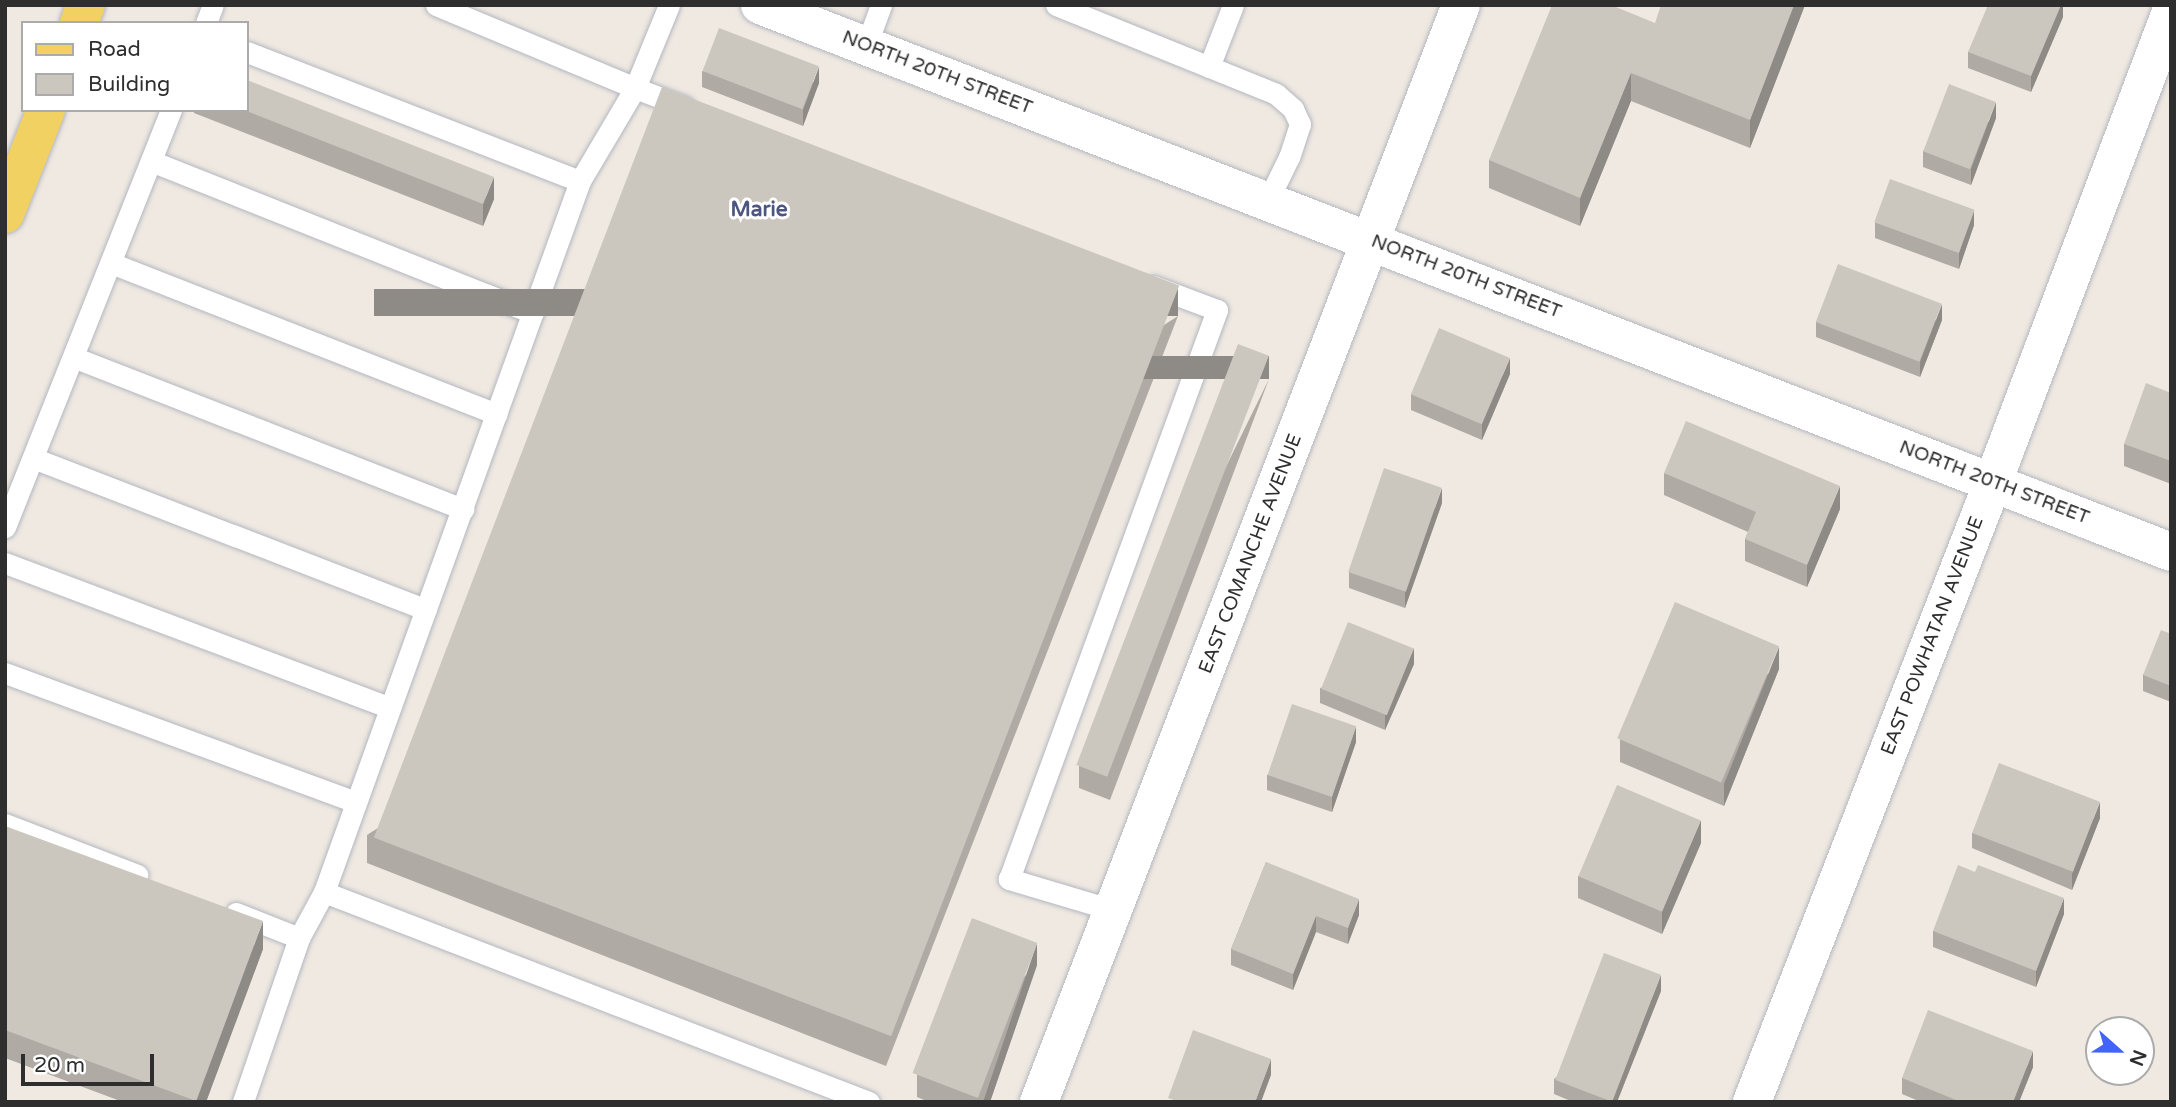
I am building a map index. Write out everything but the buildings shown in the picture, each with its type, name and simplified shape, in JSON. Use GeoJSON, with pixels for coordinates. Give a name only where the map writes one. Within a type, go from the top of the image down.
{"type":"FeatureCollection","features":[{"type":"Feature","properties":{"kind":"main road"},"geometry":{"type":"LineString","coordinates":[[5,214],[45,112]]}},
{"type":"Feature","properties":{"kind":"street","name":"NORTH 20TH STREET"},"geometry":{"type":"LineString","coordinates":[[760,5],[1372,240],[2171,552]]}},
{"type":"Feature","properties":{"kind":"street","name":"EAST COMANCHE AVENUE"},"geometry":{"type":"LineString","coordinates":[[1038,1102],[1461,5]]}},
{"type":"Feature","properties":{"kind":"street","name":"EAST POWHATAN AVENUE"},"geometry":{"type":"LineString","coordinates":[[1752,1102],[1993,482],[2171,12]]}},
{"type":"Feature","properties":{"kind":"lane"},"geometry":{"type":"LineString","coordinates":[[436,5],[700,113]]}},
{"type":"Feature","properties":{"kind":"lane"},"geometry":{"type":"LineString","coordinates":[[243,1102],[299,938],[324,892],[580,181],[635,88],[669,5]]}},
{"type":"Feature","properties":{"kind":"lane"},"geometry":{"type":"LineString","coordinates":[[866,46],[881,5]]}},
{"type":"Feature","properties":{"kind":"lane"},"geometry":{"type":"LineString","coordinates":[[1056,5],[1108,15],[1209,67],[1276,94],[1293,109],[1300,124],[1289,157],[1268,200]]}},
{"type":"Feature","properties":{"kind":"lane"},"geometry":{"type":"LineString","coordinates":[[1209,67],[1233,5]]}},
{"type":"Feature","properties":{"kind":"lane"},"geometry":{"type":"LineString","coordinates":[[248,52],[580,181]]}},
{"type":"Feature","properties":{"kind":"lane"},"geometry":{"type":"LineString","coordinates":[[5,527],[170,112]]}},
{"type":"Feature","properties":{"kind":"lane"},"geometry":{"type":"LineString","coordinates":[[151,161],[533,313]]}},
{"type":"Feature","properties":{"kind":"lane"},"geometry":{"type":"LineString","coordinates":[[111,263],[496,415]]}},
{"type":"Feature","properties":{"kind":"lane"},"geometry":{"type":"LineString","coordinates":[[1113,910],[1009,879],[1217,310],[1139,280]]}},
{"type":"Feature","properties":{"kind":"lane"},"geometry":{"type":"LineString","coordinates":[[73,357],[463,509]]}},
{"type":"Feature","properties":{"kind":"lane"},"geometry":{"type":"LineString","coordinates":[[33,458],[426,610]]}},
{"type":"Feature","properties":{"kind":"lane"},"geometry":{"type":"LineString","coordinates":[[5,563],[390,708]]}},
{"type":"Feature","properties":{"kind":"lane"},"geometry":{"type":"LineString","coordinates":[[5,673],[356,802]]}},
{"type":"Feature","properties":{"kind":"lane"},"geometry":{"type":"LineString","coordinates":[[5,824],[158,883]]}},
{"type":"Feature","properties":{"kind":"lane"},"geometry":{"type":"LineString","coordinates":[[324,892],[869,1102]]}},
{"type":"Feature","properties":{"kind":"lane"},"geometry":{"type":"LineString","coordinates":[[222,908],[299,938]]}},
{"type":"Feature","properties":{"kind":"district","name":"Marie"},"geometry":{"type":"Point","coordinates":[759,210]}}]}
